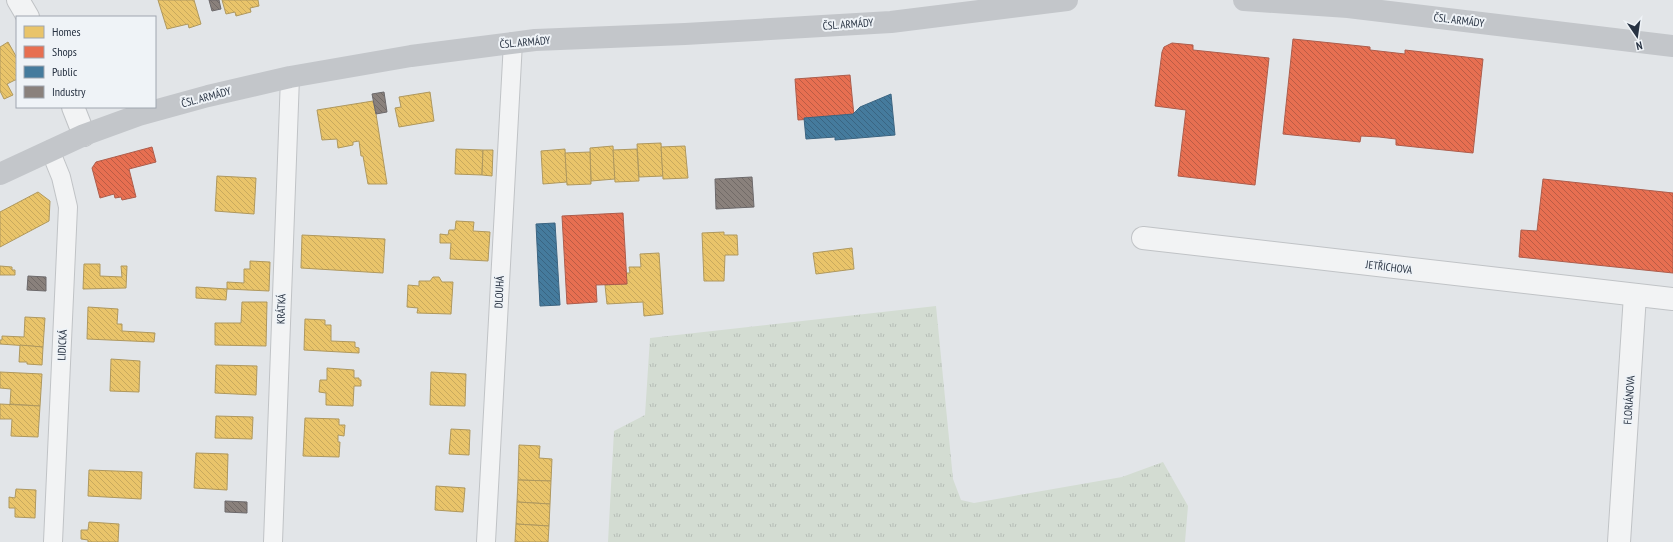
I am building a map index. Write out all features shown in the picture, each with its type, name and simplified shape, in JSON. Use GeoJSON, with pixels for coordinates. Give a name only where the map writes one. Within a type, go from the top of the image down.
{"type":"FeatureCollection","features":[{"type":"Feature","properties":{"kind":"main road","name":"ČSL. ARMÁDY"},"geometry":{"type":"LineString","coordinates":[[0,174],[84,135],[139,116],[208,96],[290,77],[411,56],[512,42],[693,34],[891,22],[1068,0]]}},
{"type":"Feature","properties":{"kind":"main road","name":"ČSL. ARMÁDY"},"geometry":{"type":"LineString","coordinates":[[1244,0],[1348,7],[1673,46]]}},
{"type":"Feature","properties":{"kind":"street"},"geometry":{"type":"LineString","coordinates":[[18,0],[27,16]]}},
{"type":"Feature","properties":{"kind":"street","name":"DLOUHÁ"},"geometry":{"type":"LineString","coordinates":[[486,542],[512,42]]}},
{"type":"Feature","properties":{"kind":"street","name":"KRÁTKÁ"},"geometry":{"type":"LineString","coordinates":[[273,542],[290,77]]}},
{"type":"Feature","properties":{"kind":"street"},"geometry":{"type":"LineString","coordinates":[[73,108],[84,135]]}},
{"type":"Feature","properties":{"kind":"street","name":"LIDICKÁ"},"geometry":{"type":"LineString","coordinates":[[50,150],[61,177],[68,206],[53,542]]}},
{"type":"Feature","properties":{"kind":"street","name":"JETŘICHOVA"},"geometry":{"type":"LineString","coordinates":[[1143,238],[1635,295]]}},
{"type":"Feature","properties":{"kind":"street"},"geometry":{"type":"LineString","coordinates":[[1635,295],[1673,299]]}},
{"type":"Feature","properties":{"kind":"street","name":"FLORIÁNOVA"},"geometry":{"type":"LineString","coordinates":[[1619,542],[1635,295]]}},
{"type":"Feature","properties":{"kind":"green space"},"geometry":{"type":"Polygon","coordinates":[[[936,306],[953,479],[961,500],[974,503],[1122,477],[1163,462],[1188,506],[1185,542],[608,542],[614,431],[645,415],[650,338],[936,306]]]}},
{"type":"Feature","properties":{"kind":"building: Homes"},"geometry":{"type":"Polygon","coordinates":[[[158,0],[194,0],[201,24],[189,28],[188,24],[167,29],[158,0]]]}},
{"type":"Feature","properties":{"kind":"building: Homes"},"geometry":{"type":"Polygon","coordinates":[[[222,0],[258,0],[259,6],[250,8],[251,12],[236,16],[235,12],[226,14],[222,0]]]}},
{"type":"Feature","properties":{"kind":"building: Homes"},"geometry":{"type":"Polygon","coordinates":[[[8,42],[16,56],[16,80],[7,84],[13,95],[4,99],[0,91],[0,47],[8,42]]]}},
{"type":"Feature","properties":{"kind":"building: Homes"},"geometry":{"type":"Polygon","coordinates":[[[430,92],[434,121],[399,127],[395,108],[401,107],[399,97],[430,92]]]}},
{"type":"Feature","properties":{"kind":"building: Homes"},"geometry":{"type":"Polygon","coordinates":[[[373,101],[387,184],[368,184],[359,141],[353,142],[353,145],[338,148],[337,139],[322,140],[317,110],[373,101]]]}},
{"type":"Feature","properties":{"kind":"building: Homes"},"geometry":{"type":"Polygon","coordinates":[[[661,143],[663,176],[639,177],[637,144],[661,143]]]}},
{"type":"Feature","properties":{"kind":"building: Homes"},"geometry":{"type":"Polygon","coordinates":[[[613,146],[615,179],[591,181],[590,148],[613,146]]]}},
{"type":"Feature","properties":{"kind":"building: Homes"},"geometry":{"type":"Polygon","coordinates":[[[685,146],[688,178],[663,179],[661,147],[685,146]]]}},
{"type":"Feature","properties":{"kind":"building: Homes"},"geometry":{"type":"Polygon","coordinates":[[[456,149],[483,150],[482,175],[455,174],[456,149]]]}},
{"type":"Feature","properties":{"kind":"building: Homes"},"geometry":{"type":"Polygon","coordinates":[[[565,149],[567,182],[543,184],[541,151],[565,149]]]}},
{"type":"Feature","properties":{"kind":"building: Homes"},"geometry":{"type":"Polygon","coordinates":[[[637,149],[639,181],[615,182],[613,150],[637,149]]]}},
{"type":"Feature","properties":{"kind":"building: Homes"},"geometry":{"type":"Polygon","coordinates":[[[483,150],[493,150],[492,176],[482,175],[483,150]]]}},
{"type":"Feature","properties":{"kind":"building: Homes"},"geometry":{"type":"Polygon","coordinates":[[[590,152],[591,184],[567,185],[565,153],[590,152]]]}},
{"type":"Feature","properties":{"kind":"building: Homes"},"geometry":{"type":"Polygon","coordinates":[[[217,176],[256,178],[254,214],[215,211],[217,176]]]}},
{"type":"Feature","properties":{"kind":"building: Homes"},"geometry":{"type":"Polygon","coordinates":[[[38,192],[50,201],[49,221],[0,247],[0,212],[38,192]]]}},
{"type":"Feature","properties":{"kind":"building: Homes"},"geometry":{"type":"Polygon","coordinates":[[[456,221],[474,222],[473,231],[490,232],[488,261],[450,259],[451,243],[440,243],[440,234],[448,235],[449,230],[455,230],[456,221]]]}},
{"type":"Feature","properties":{"kind":"building: Homes"},"geometry":{"type":"Polygon","coordinates":[[[724,232],[724,235],[737,235],[738,255],[725,255],[724,281],[704,281],[702,233],[724,232]]]}},
{"type":"Feature","properties":{"kind":"building: Homes"},"geometry":{"type":"Polygon","coordinates":[[[302,235],[385,239],[383,273],[301,268],[302,235]]]}},
{"type":"Feature","properties":{"kind":"building: Homes"},"geometry":{"type":"Polygon","coordinates":[[[852,248],[854,269],[816,274],[813,253],[852,248]]]}},
{"type":"Feature","properties":{"kind":"building: Homes"},"geometry":{"type":"Polygon","coordinates":[[[659,253],[663,314],[644,316],[643,302],[607,304],[605,285],[627,284],[626,273],[630,273],[629,267],[641,267],[640,254],[659,253]]]}},
{"type":"Feature","properties":{"kind":"building: Homes"},"geometry":{"type":"Polygon","coordinates":[[[250,261],[270,262],[269,291],[227,289],[227,282],[244,283],[244,269],[250,269],[250,261]]]}},
{"type":"Feature","properties":{"kind":"building: Homes"},"geometry":{"type":"Polygon","coordinates":[[[84,264],[100,264],[100,276],[122,277],[121,266],[127,266],[126,288],[83,289],[84,264]]]}},
{"type":"Feature","properties":{"kind":"building: Homes"},"geometry":{"type":"Polygon","coordinates":[[[0,266],[12,267],[12,270],[15,270],[15,275],[0,275],[0,266]]]}},
{"type":"Feature","properties":{"kind":"building: Homes"},"geometry":{"type":"Polygon","coordinates":[[[433,277],[439,277],[442,282],[453,282],[451,314],[417,313],[418,308],[407,307],[408,285],[419,286],[419,281],[430,281],[433,277]]]}},
{"type":"Feature","properties":{"kind":"building: Homes"},"geometry":{"type":"Polygon","coordinates":[[[196,287],[227,289],[226,300],[196,298],[196,287]]]}},
{"type":"Feature","properties":{"kind":"building: Homes"},"geometry":{"type":"Polygon","coordinates":[[[242,302],[267,302],[266,346],[215,345],[215,323],[241,323],[242,302]]]}},
{"type":"Feature","properties":{"kind":"building: Homes"},"geometry":{"type":"Polygon","coordinates":[[[88,307],[118,309],[117,324],[122,324],[122,331],[155,333],[154,342],[87,339],[88,307]]]}},
{"type":"Feature","properties":{"kind":"building: Homes"},"geometry":{"type":"Polygon","coordinates":[[[25,317],[45,318],[43,347],[0,344],[2,336],[24,337],[25,317]]]}},
{"type":"Feature","properties":{"kind":"building: Homes"},"geometry":{"type":"Polygon","coordinates":[[[305,319],[325,320],[325,325],[331,325],[331,341],[355,342],[355,347],[359,348],[359,353],[304,350],[305,319]]]}},
{"type":"Feature","properties":{"kind":"building: Homes"},"geometry":{"type":"Polygon","coordinates":[[[20,345],[43,347],[42,365],[19,362],[20,345]]]}},
{"type":"Feature","properties":{"kind":"building: Homes"},"geometry":{"type":"Polygon","coordinates":[[[111,359],[140,361],[139,392],[110,391],[111,359]]]}},
{"type":"Feature","properties":{"kind":"building: Homes"},"geometry":{"type":"Polygon","coordinates":[[[216,365],[257,366],[256,395],[215,393],[216,365]]]}},
{"type":"Feature","properties":{"kind":"building: Homes"},"geometry":{"type":"Polygon","coordinates":[[[327,368],[354,370],[354,378],[359,378],[359,380],[361,380],[361,386],[354,386],[353,406],[326,405],[326,393],[319,392],[320,380],[327,380],[327,368]]]}},
{"type":"Feature","properties":{"kind":"building: Homes"},"geometry":{"type":"Polygon","coordinates":[[[0,372],[42,374],[40,406],[10,404],[11,389],[0,388],[0,372]]]}},
{"type":"Feature","properties":{"kind":"building: Homes"},"geometry":{"type":"Polygon","coordinates":[[[431,372],[466,374],[465,406],[430,405],[431,372]]]}},
{"type":"Feature","properties":{"kind":"building: Homes"},"geometry":{"type":"Polygon","coordinates":[[[0,404],[40,406],[38,437],[11,436],[12,419],[0,419],[0,404]]]}},
{"type":"Feature","properties":{"kind":"building: Homes"},"geometry":{"type":"Polygon","coordinates":[[[216,416],[253,417],[252,439],[215,438],[216,416]]]}},
{"type":"Feature","properties":{"kind":"building: Homes"},"geometry":{"type":"Polygon","coordinates":[[[305,418],[339,419],[339,425],[345,425],[344,436],[338,435],[338,442],[340,442],[339,457],[303,456],[305,418]]]}},
{"type":"Feature","properties":{"kind":"building: Homes"},"geometry":{"type":"Polygon","coordinates":[[[451,429],[470,430],[469,455],[449,454],[451,429]]]}},
{"type":"Feature","properties":{"kind":"building: Homes"},"geometry":{"type":"Polygon","coordinates":[[[519,445],[540,446],[539,458],[552,459],[551,481],[518,480],[519,445]]]}},
{"type":"Feature","properties":{"kind":"building: Homes"},"geometry":{"type":"Polygon","coordinates":[[[196,453],[228,454],[227,490],[194,488],[196,453]]]}},
{"type":"Feature","properties":{"kind":"building: Homes"},"geometry":{"type":"Polygon","coordinates":[[[89,470],[142,472],[141,499],[88,496],[89,470]]]}},
{"type":"Feature","properties":{"kind":"building: Homes"},"geometry":{"type":"Polygon","coordinates":[[[518,480],[551,481],[550,504],[517,502],[518,480]]]}},
{"type":"Feature","properties":{"kind":"building: Homes"},"geometry":{"type":"Polygon","coordinates":[[[436,486],[465,488],[463,512],[435,510],[436,486]]]}},
{"type":"Feature","properties":{"kind":"building: Homes"},"geometry":{"type":"Polygon","coordinates":[[[16,489],[36,490],[35,518],[15,517],[15,508],[9,508],[9,497],[15,498],[16,489]]]}},
{"type":"Feature","properties":{"kind":"building: Homes"},"geometry":{"type":"Polygon","coordinates":[[[517,502],[550,504],[549,526],[516,524],[517,502]]]}},
{"type":"Feature","properties":{"kind":"building: Homes"},"geometry":{"type":"Polygon","coordinates":[[[89,522],[119,524],[118,542],[88,542],[88,540],[81,539],[81,530],[88,530],[89,522]]]}},
{"type":"Feature","properties":{"kind":"building: Homes"},"geometry":{"type":"Polygon","coordinates":[[[516,524],[549,526],[548,542],[515,542],[516,524]]]}},
{"type":"Feature","properties":{"kind":"building: Shops"},"geometry":{"type":"Polygon","coordinates":[[[1293,39],[1370,47],[1370,50],[1405,54],[1405,50],[1483,59],[1473,153],[1396,145],[1396,139],[1379,137],[1361,136],[1360,142],[1283,134],[1293,39]]]}},
{"type":"Feature","properties":{"kind":"building: Shops"},"geometry":{"type":"Polygon","coordinates":[[[1172,43],[1193,45],[1193,50],[1269,58],[1255,185],[1178,176],[1186,110],[1155,106],[1162,52],[1164,47],[1172,43]]]}},
{"type":"Feature","properties":{"kind":"building: Shops"},"geometry":{"type":"Polygon","coordinates":[[[850,75],[854,116],[798,120],[795,79],[850,75]]]}},
{"type":"Feature","properties":{"kind":"building: Shops"},"geometry":{"type":"Polygon","coordinates":[[[152,147],[156,162],[129,169],[136,197],[122,200],[121,197],[115,198],[114,194],[100,198],[92,168],[96,162],[152,147]]]}},
{"type":"Feature","properties":{"kind":"building: Shops"},"geometry":{"type":"Polygon","coordinates":[[[1543,179],[1673,193],[1673,273],[1519,257],[1521,230],[1537,231],[1543,179]]]}},
{"type":"Feature","properties":{"kind":"building: Shops"},"geometry":{"type":"Polygon","coordinates":[[[623,213],[627,284],[596,285],[597,302],[567,304],[562,216],[623,213]]]}},
{"type":"Feature","properties":{"kind":"building: Public"},"geometry":{"type":"Polygon","coordinates":[[[891,94],[895,135],[835,140],[835,137],[806,139],[804,118],[853,114],[860,107],[891,94]]]}},
{"type":"Feature","properties":{"kind":"building: Public"},"geometry":{"type":"Polygon","coordinates":[[[555,223],[560,305],[540,306],[536,224],[555,223]]]}},
{"type":"Feature","properties":{"kind":"building: Industry"},"geometry":{"type":"Polygon","coordinates":[[[209,0],[219,0],[221,9],[212,11],[209,0]]]}},
{"type":"Feature","properties":{"kind":"building: Industry"},"geometry":{"type":"Polygon","coordinates":[[[384,92],[387,112],[376,114],[372,94],[384,92]]]}},
{"type":"Feature","properties":{"kind":"building: Industry"},"geometry":{"type":"Polygon","coordinates":[[[752,177],[754,207],[716,209],[715,179],[752,177]]]}},
{"type":"Feature","properties":{"kind":"building: Industry"},"geometry":{"type":"Polygon","coordinates":[[[28,276],[46,277],[46,291],[27,290],[28,276]]]}},
{"type":"Feature","properties":{"kind":"building: Industry"},"geometry":{"type":"Polygon","coordinates":[[[225,501],[247,502],[247,513],[225,512],[225,501]]]}}]}
